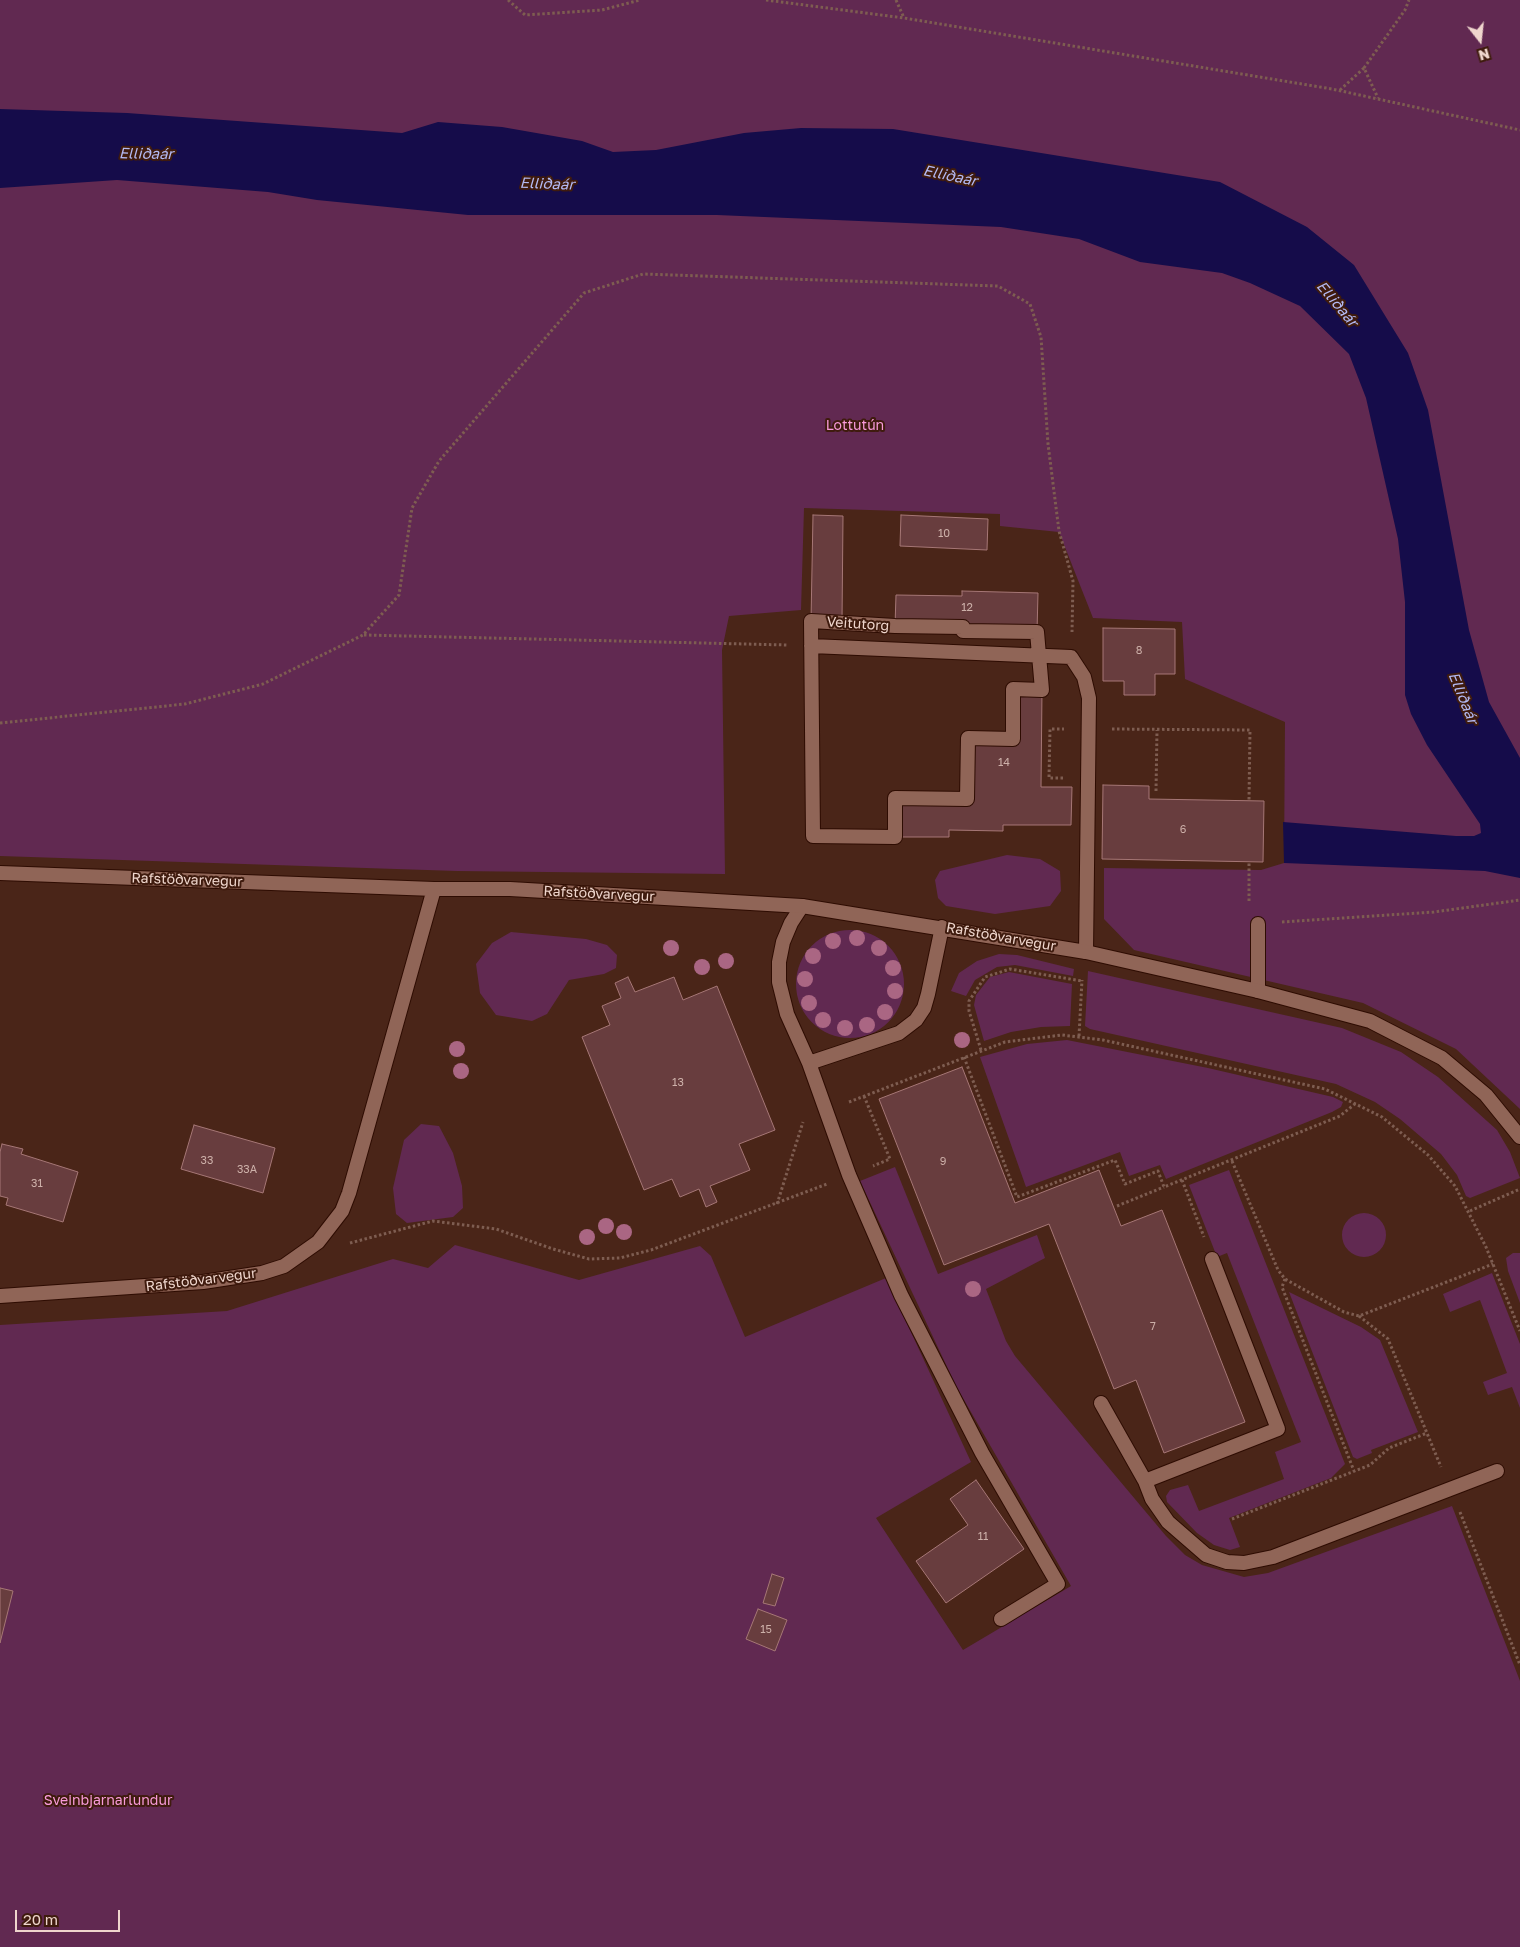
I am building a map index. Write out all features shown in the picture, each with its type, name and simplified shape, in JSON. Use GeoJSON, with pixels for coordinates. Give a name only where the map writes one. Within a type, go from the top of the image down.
{"type":"FeatureCollection","features":[{"type":"Feature","properties":{"kind":"street","name":"Veitutorg"},"geometry":{"type":"LineString","coordinates":[[811,621],[842,621],[895,626],[963,627],[963,631],[1037,632],[1042,690],[1013,689],[1013,739],[968,738],[967,799],[895,798],[895,836],[813,836],[811,646],[811,621]]}},
{"type":"Feature","properties":{"kind":"street"},"geometry":{"type":"LineString","coordinates":[[811,646],[1071,658],[1084,678],[1089,698],[1086,952]]}},
{"type":"Feature","properties":{"kind":"street","name":"Rafstöðvarvegur"},"geometry":{"type":"LineString","coordinates":[[0,873],[434,889],[510,889],[802,906],[942,927],[1086,952],[1258,991],[1370,1022],[1442,1058],[1486,1095],[1520,1137]]}},
{"type":"Feature","properties":{"kind":"street","name":"Rafstöðvarvegur"},"geometry":{"type":"LineString","coordinates":[[0,1296],[203,1282],[262,1273],[284,1266],[318,1242],[342,1211],[349,1193],[434,889]]}},
{"type":"Feature","properties":{"kind":"street"},"geometry":{"type":"LineString","coordinates":[[802,906],[791,923],[783,942],[779,962],[779,982],[788,1014],[809,1063],[850,1176],[901,1295],[982,1453],[1058,1584],[1001,1619]]}},
{"type":"Feature","properties":{"kind":"street"},"geometry":{"type":"LineString","coordinates":[[1258,924],[1258,991]]}},
{"type":"Feature","properties":{"kind":"street"},"geometry":{"type":"LineString","coordinates":[[809,1063],[899,1033],[916,1020],[924,1008],[928,994],[942,927]]}},
{"type":"Feature","properties":{"kind":"street"},"geometry":{"type":"LineString","coordinates":[[1145,1481],[1278,1429],[1212,1259]]}},
{"type":"Feature","properties":{"kind":"street"},"geometry":{"type":"LineString","coordinates":[[1101,1403],[1145,1481],[1152,1499],[1168,1522],[1183,1538],[1206,1555],[1227,1562],[1244,1563],[1273,1557],[1497,1471]]}},
{"type":"Feature","properties":{"kind":"path"},"geometry":{"type":"LineString","coordinates":[[508,0],[526,15],[602,10],[640,0]]}},
{"type":"Feature","properties":{"kind":"path"},"geometry":{"type":"LineString","coordinates":[[766,0],[904,18],[1340,90],[1520,130]]}},
{"type":"Feature","properties":{"kind":"path"},"geometry":{"type":"LineString","coordinates":[[896,0],[904,18]]}},
{"type":"Feature","properties":{"kind":"path"},"geometry":{"type":"LineString","coordinates":[[1340,90],[1364,68],[1405,10],[1409,0]]}},
{"type":"Feature","properties":{"kind":"path"},"geometry":{"type":"LineString","coordinates":[[1364,68],[1378,99]]}},
{"type":"Feature","properties":{"kind":"path"},"geometry":{"type":"LineString","coordinates":[[0,723],[185,704],[263,684],[363,635],[399,595],[412,508],[439,461],[584,293],[643,274],[998,286],[1030,304],[1041,337],[1048,444],[1059,531],[1073,581],[1071,658]]}},
{"type":"Feature","properties":{"kind":"path"},"geometry":{"type":"LineString","coordinates":[[363,635],[811,646]]}},
{"type":"Feature","properties":{"kind":"path"},"geometry":{"type":"LineString","coordinates":[[1088,779],[1050,778],[1050,729],[1250,730],[1249,800]]}},
{"type":"Feature","properties":{"kind":"path"},"geometry":{"type":"LineString","coordinates":[[1156,730],[1156,791]]}},
{"type":"Feature","properties":{"kind":"path"},"geometry":{"type":"LineString","coordinates":[[1250,862],[1249,907],[1258,924],[1434,912],[1520,900]]}},
{"type":"Feature","properties":{"kind":"path"},"geometry":{"type":"LineString","coordinates":[[1079,1036],[1082,981],[1086,952]]}},
{"type":"Feature","properties":{"kind":"path"},"geometry":{"type":"LineString","coordinates":[[982,1050],[969,1011],[969,1001],[985,977],[1010,969],[1082,981]]}},
{"type":"Feature","properties":{"kind":"path"},"geometry":{"type":"LineString","coordinates":[[882,1089],[982,1050],[1026,1038],[1062,1035],[1079,1036],[1316,1086],[1382,1117],[1428,1155],[1455,1186],[1470,1212],[1520,1331]]}},
{"type":"Feature","properties":{"kind":"path"},"geometry":{"type":"LineString","coordinates":[[964,1057],[1017,1197],[1115,1160],[1125,1184],[1158,1171],[1164,1187]]}},
{"type":"Feature","properties":{"kind":"path"},"geometry":{"type":"LineString","coordinates":[[347,1244],[434,1221],[496,1229],[553,1250],[589,1259],[620,1258],[651,1250],[850,1176],[890,1159],[864,1096]]}},
{"type":"Feature","properties":{"kind":"path"},"geometry":{"type":"LineString","coordinates":[[1117,1206],[1340,1116],[1356,1104]]}},
{"type":"Feature","properties":{"kind":"path"},"geometry":{"type":"LineString","coordinates":[[1232,1161],[1278,1270],[1284,1279],[1344,1312],[1359,1316],[1493,1264]]}},
{"type":"Feature","properties":{"kind":"path"},"geometry":{"type":"LineString","coordinates":[[1182,1180],[1212,1259]]}},
{"type":"Feature","properties":{"kind":"path"},"geometry":{"type":"LineString","coordinates":[[1470,1212],[1520,1188]]}},
{"type":"Feature","properties":{"kind":"path"},"geometry":{"type":"LineString","coordinates":[[1284,1279],[1282,1287],[1354,1472]]}},
{"type":"Feature","properties":{"kind":"path"},"geometry":{"type":"LineString","coordinates":[[1232,1519],[1370,1465],[1390,1448],[1427,1433]]}},
{"type":"Feature","properties":{"kind":"green space","name":"Lottutún"},"geometry":{"type":"Polygon","coordinates":[[[0,0],[1520,0],[1520,1109],[1456,1049],[1363,1003],[1134,950],[1104,919],[1104,868],[1261,870],[1284,863],[1285,722],[1185,679],[1182,622],[1093,618],[1059,532],[1000,526],[1000,514],[804,508],[801,610],[729,616],[722,650],[725,874],[457,871],[0,856],[0,0]]]}},
{"type":"Feature","properties":{"kind":"green space"},"geometry":{"type":"Polygon","coordinates":[[[1007,855],[1040,859],[1060,871],[1061,891],[1050,906],[995,914],[946,906],[938,898],[935,880],[940,871],[1007,855]]]}},
{"type":"Feature","properties":{"kind":"green space"},"geometry":{"type":"Polygon","coordinates":[[[850,930],[871,934],[888,946],[900,963],[904,984],[900,1005],[888,1022],[871,1034],[850,1038],[829,1034],[812,1022],[800,1005],[796,984],[800,963],[812,946],[829,934],[850,930]]]}},
{"type":"Feature","properties":{"kind":"green space"},"geometry":{"type":"Polygon","coordinates":[[[511,932],[586,939],[607,945],[617,955],[616,968],[604,974],[569,980],[547,1014],[532,1021],[496,1015],[480,993],[476,964],[492,943],[511,932]]]}},
{"type":"Feature","properties":{"kind":"green space"},"geometry":{"type":"Polygon","coordinates":[[[999,954],[1017,955],[1074,969],[1073,976],[1015,965],[997,967],[975,980],[966,996],[951,991],[959,973],[977,961],[999,954]]]}},
{"type":"Feature","properties":{"kind":"green space"},"geometry":{"type":"Polygon","coordinates":[[[1088,971],[1342,1028],[1401,1052],[1438,1077],[1497,1130],[1510,1152],[1520,1178],[1470,1198],[1466,1196],[1457,1175],[1441,1154],[1400,1119],[1375,1102],[1336,1084],[1090,1029],[1085,1026],[1088,971]]]}},
{"type":"Feature","properties":{"kind":"green space"},"geometry":{"type":"Polygon","coordinates":[[[1009,972],[1072,984],[1070,1026],[1041,1027],[1011,1032],[984,1041],[974,1005],[976,995],[990,977],[1009,972]]]}},
{"type":"Feature","properties":{"kind":"green space"},"geometry":{"type":"Polygon","coordinates":[[[1067,1040],[1208,1068],[1333,1097],[1343,1102],[1341,1107],[1332,1112],[1166,1179],[1160,1165],[1129,1176],[1120,1152],[1026,1187],[980,1057],[1027,1044],[1067,1040]]]}},
{"type":"Feature","properties":{"kind":"green space"},"geometry":{"type":"Polygon","coordinates":[[[421,1124],[439,1126],[453,1153],[462,1186],[463,1208],[453,1217],[407,1223],[396,1214],[393,1188],[404,1140],[421,1124]]]}},
{"type":"Feature","properties":{"kind":"green space","name":"Sveinbjarnarlundur"},"geometry":{"type":"Polygon","coordinates":[[[895,1167],[938,1274],[1037,1235],[1045,1258],[986,1289],[1006,1341],[1015,1356],[1166,1536],[1185,1555],[1202,1565],[1244,1577],[1268,1573],[1452,1506],[1520,1681],[1520,1947],[0,1947],[0,1325],[227,1311],[393,1259],[428,1268],[455,1245],[579,1280],[700,1246],[711,1256],[745,1337],[886,1278],[971,1462],[876,1518],[963,1650],[1071,1586],[956,1386],[860,1181],[895,1167]]]}},
{"type":"Feature","properties":{"kind":"green space"},"geometry":{"type":"Polygon","coordinates":[[[1229,1170],[1345,1464],[1331,1478],[1229,1518],[1240,1547],[1230,1550],[1214,1545],[1197,1533],[1167,1502],[1166,1496],[1170,1490],[1188,1485],[1199,1511],[1284,1479],[1275,1452],[1301,1442],[1227,1253],[1217,1257],[1189,1185],[1229,1170]]]}},
{"type":"Feature","properties":{"kind":"green space"},"geometry":{"type":"Polygon","coordinates":[[[1364,1213],[1376,1217],[1382,1223],[1386,1235],[1382,1247],[1376,1253],[1364,1257],[1352,1253],[1346,1247],[1342,1235],[1346,1223],[1352,1217],[1364,1213]]]}},
{"type":"Feature","properties":{"kind":"green space"},"geometry":{"type":"Polygon","coordinates":[[[1513,1253],[1520,1253],[1520,1303],[1508,1271],[1506,1258],[1513,1253]]]}},
{"type":"Feature","properties":{"kind":"green space"},"geometry":{"type":"Polygon","coordinates":[[[1492,1273],[1520,1344],[1520,1408],[1512,1387],[1488,1395],[1483,1382],[1507,1373],[1480,1300],[1450,1312],[1443,1294],[1492,1273]]]}},
{"type":"Feature","properties":{"kind":"green space"},"geometry":{"type":"Polygon","coordinates":[[[1289,1292],[1361,1327],[1380,1340],[1418,1432],[1371,1450],[1372,1453],[1357,1459],[1353,1457],[1289,1292]]]}},
{"type":"Feature","properties":{"kind":"water","name":"Elliðaár"},"geometry":{"type":"Polygon","coordinates":[[[0,109],[127,113],[402,133],[438,122],[502,127],[582,141],[613,152],[656,150],[744,133],[801,128],[893,129],[1220,182],[1307,227],[1354,265],[1408,353],[1428,410],[1469,630],[1489,702],[1520,758],[1520,878],[1485,871],[1284,863],[1283,822],[1456,836],[1474,836],[1481,833],[1480,824],[1427,745],[1411,714],[1405,695],[1405,602],[1398,539],[1366,398],[1349,354],[1300,306],[1250,283],[1222,273],[1140,262],[1079,239],[1001,227],[717,215],[468,215],[317,200],[268,192],[117,180],[0,188],[0,109]]]}},
{"type":"Feature","properties":{"kind":"building"},"geometry":{"type":"Polygon","coordinates":[[[813,515],[843,516],[842,621],[811,621],[813,515]]]}},
{"type":"Feature","properties":{"kind":"building"},"geometry":{"type":"Polygon","coordinates":[[[901,515],[988,519],[987,550],[900,546],[901,515]]]}},
{"type":"Feature","properties":{"kind":"building"},"geometry":{"type":"Polygon","coordinates":[[[962,591],[1038,593],[1037,632],[895,626],[896,595],[962,596],[962,591]]]}},
{"type":"Feature","properties":{"kind":"building"},"geometry":{"type":"Polygon","coordinates":[[[1103,628],[1175,629],[1175,674],[1155,674],[1155,695],[1124,695],[1124,681],[1103,681],[1103,628]]]}},
{"type":"Feature","properties":{"kind":"building"},"geometry":{"type":"Polygon","coordinates":[[[1013,689],[1042,690],[1041,787],[1072,787],[1071,825],[1003,825],[1003,831],[949,830],[949,837],[895,837],[895,798],[967,799],[968,738],[1013,739],[1013,689]]]}},
{"type":"Feature","properties":{"kind":"building"},"geometry":{"type":"Polygon","coordinates":[[[1103,785],[1149,786],[1149,799],[1264,801],[1263,862],[1102,859],[1103,785]]]}},
{"type":"Feature","properties":{"kind":"building"},"geometry":{"type":"Polygon","coordinates":[[[628,977],[635,992],[674,977],[683,1000],[717,986],[775,1130],[739,1144],[750,1170],[710,1186],[717,1202],[706,1207],[699,1189],[680,1197],[672,1179],[644,1190],[582,1037],[610,1025],[602,1006],[621,998],[615,983],[628,977]]]}},
{"type":"Feature","properties":{"kind":"building"},"geometry":{"type":"Polygon","coordinates":[[[962,1067],[1015,1203],[1099,1170],[1121,1226],[1162,1210],[1245,1422],[1164,1453],[1136,1380],[1114,1389],[1049,1224],[944,1265],[879,1099],[962,1067]]]}},
{"type":"Feature","properties":{"kind":"building"},"geometry":{"type":"Polygon","coordinates":[[[194,1125],[275,1148],[263,1193],[181,1169],[194,1125]]]}},
{"type":"Feature","properties":{"kind":"building"},"geometry":{"type":"Polygon","coordinates":[[[2,1144],[23,1149],[21,1154],[78,1172],[63,1222],[6,1205],[8,1198],[0,1196],[0,1152],[2,1144]]]}},
{"type":"Feature","properties":{"kind":"building"},"geometry":{"type":"Polygon","coordinates":[[[976,1480],[1024,1549],[946,1603],[916,1561],[968,1525],[950,1499],[976,1480]]]}},
{"type":"Feature","properties":{"kind":"building"},"geometry":{"type":"Polygon","coordinates":[[[772,1574],[784,1578],[775,1606],[763,1603],[772,1574]]]}},
{"type":"Feature","properties":{"kind":"building"},"geometry":{"type":"Polygon","coordinates":[[[0,1588],[13,1591],[0,1643],[0,1588]]]}},
{"type":"Feature","properties":{"kind":"building"},"geometry":{"type":"Polygon","coordinates":[[[758,1609],[787,1620],[775,1651],[746,1639],[758,1609]]]}}]}
